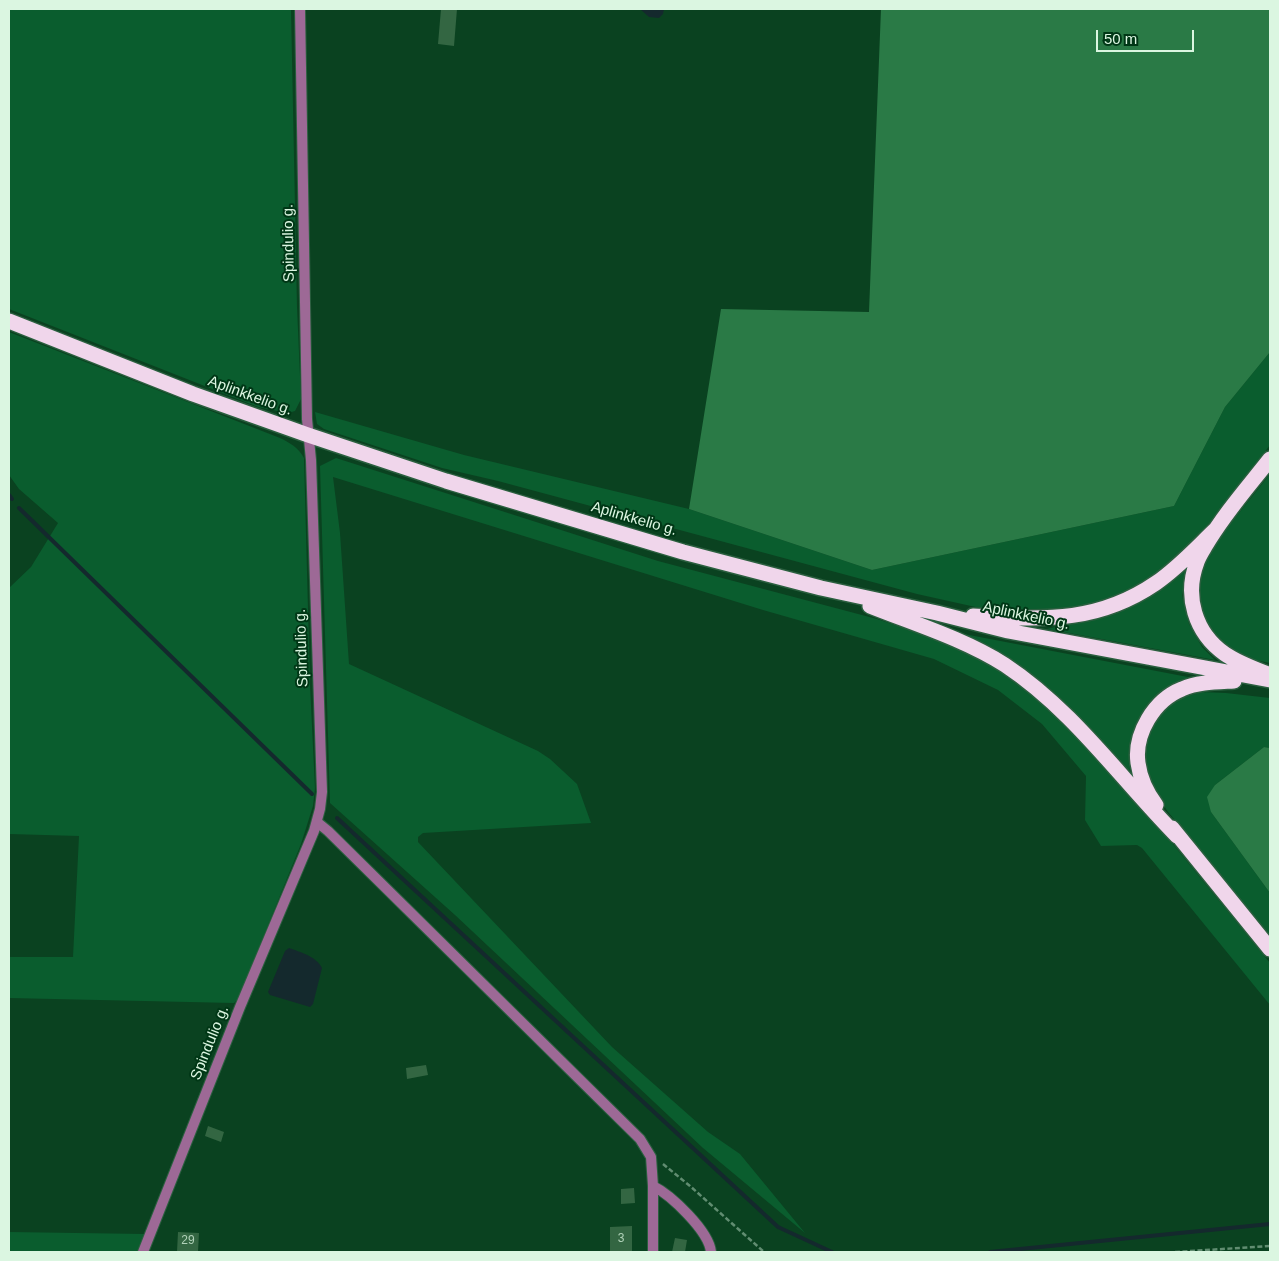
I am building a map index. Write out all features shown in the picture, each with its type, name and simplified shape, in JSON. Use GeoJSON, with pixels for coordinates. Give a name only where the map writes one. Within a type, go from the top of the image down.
{"type":"FeatureCollection","features":[{"type":"Feature","properties":{"kind":"highway","name":"Aplinkkelio g."},"geometry":{"type":"LineString","coordinates":[[9,321],[193,394],[308,435],[542,511],[683,552],[821,588],[1008,632],[1267,678]]}},
{"type":"Feature","properties":{"kind":"highway"},"geometry":{"type":"LineString","coordinates":[[1267,678],[1226,655],[1206,637],[1198,622],[1192,600],[1192,584],[1197,562],[1216,529],[1270,458]]}},
{"type":"Feature","properties":{"kind":"highway"},"geometry":{"type":"LineString","coordinates":[[937,614],[1051,619],[1079,616],[1101,610],[1128,599],[1158,582],[1216,529]]}},
{"type":"Feature","properties":{"kind":"highway"},"geometry":{"type":"LineString","coordinates":[[821,588],[975,648],[1016,673],[1050,699],[1072,720],[1177,836],[1270,949]]}},
{"type":"Feature","properties":{"kind":"highway"},"geometry":{"type":"LineString","coordinates":[[1177,836],[1152,800],[1143,783],[1138,763],[1138,747],[1146,724],[1153,712],[1165,699],[1180,689],[1194,684],[1267,678]]}},
{"type":"Feature","properties":{"kind":"street","name":"Spindulio g."},"geometry":{"type":"LineString","coordinates":[[143,1252],[240,1007],[317,822],[320,809],[322,792],[311,460],[308,435],[300,9]]}},
{"type":"Feature","properties":{"kind":"street"},"geometry":{"type":"LineString","coordinates":[[317,822],[459,959],[640,1139],[651,1157],[653,1252]]}},
{"type":"Feature","properties":{"kind":"street"},"geometry":{"type":"LineString","coordinates":[[653,1186],[672,1198],[701,1230],[710,1246],[711,1252]]}},
{"type":"Feature","properties":{"kind":"path"},"geometry":{"type":"LineString","coordinates":[[651,1157],[690,1186],[764,1252]]}},
{"type":"Feature","properties":{"kind":"path"},"geometry":{"type":"LineString","coordinates":[[1175,1252],[1270,1246]]}},
{"type":"Feature","properties":{"kind":"green space"},"geometry":{"type":"Polygon","coordinates":[[[9,9],[291,9],[297,307],[301,399],[295,411],[288,413],[258,407],[9,309],[9,9]]]}},
{"type":"Feature","properties":{"kind":"green space"},"geometry":{"type":"Polygon","coordinates":[[[881,9],[1270,9],[1270,352],[1225,407],[1174,506],[872,570],[689,509],[721,309],[869,312],[881,9]]]}},
{"type":"Feature","properties":{"kind":"green space"},"geometry":{"type":"Polygon","coordinates":[[[9,332],[280,438],[296,448],[304,458],[310,685],[315,788],[313,806],[301,844],[238,999],[234,1003],[9,998],[9,957],[73,957],[79,836],[9,834],[9,588],[31,567],[58,523],[19,489],[9,475],[9,332]]]}},
{"type":"Feature","properties":{"kind":"green space"},"geometry":{"type":"Polygon","coordinates":[[[1270,352],[1270,445],[1212,521],[1185,552],[1154,579],[1109,604],[1043,614],[989,610],[917,594],[498,481],[442,468],[324,429],[317,424],[315,412],[464,455],[689,509],[872,570],[1174,506],[1225,407],[1270,352]]]}},
{"type":"Feature","properties":{"kind":"green space"},"geometry":{"type":"Polygon","coordinates":[[[336,458],[658,561],[877,619],[943,641],[1020,683],[1063,719],[1168,838],[1270,963],[1270,1005],[1142,848],[1137,845],[1101,846],[1085,820],[1086,776],[1042,724],[998,690],[934,659],[763,610],[333,477],[340,533],[349,664],[538,751],[550,759],[577,784],[591,823],[423,833],[418,837],[418,842],[612,1047],[708,1132],[740,1154],[805,1233],[703,1148],[455,915],[330,803],[320,466],[336,458]]]}},
{"type":"Feature","properties":{"kind":"green space"},"geometry":{"type":"Polygon","coordinates":[[[1270,474],[1270,663],[1250,659],[1233,652],[1218,641],[1199,609],[1198,591],[1200,574],[1211,548],[1270,474]]]}},
{"type":"Feature","properties":{"kind":"green space"},"geometry":{"type":"Polygon","coordinates":[[[1190,563],[1182,595],[1189,624],[1202,647],[1215,660],[1047,629],[1124,609],[1158,589],[1190,563]]]}},
{"type":"Feature","properties":{"kind":"green space"},"geometry":{"type":"Polygon","coordinates":[[[964,634],[1193,678],[1159,698],[1144,713],[1135,729],[1133,738],[1130,776],[1091,729],[1047,686],[1009,658],[964,634]]]}},
{"type":"Feature","properties":{"kind":"green space"},"geometry":{"type":"Polygon","coordinates":[[[1201,692],[1270,698],[1270,748],[1264,747],[1215,785],[1211,812],[1270,893],[1270,935],[1168,812],[1152,788],[1144,766],[1146,740],[1155,719],[1164,708],[1177,699],[1201,692]]]}},
{"type":"Feature","properties":{"kind":"green space"},"geometry":{"type":"Polygon","coordinates":[[[1264,747],[1270,748],[1270,893],[1211,812],[1207,797],[1215,785],[1264,747]]]}},
{"type":"Feature","properties":{"kind":"green space"},"geometry":{"type":"Polygon","coordinates":[[[9,1232],[145,1234],[137,1252],[9,1252],[9,1232]]]}},
{"type":"Feature","properties":{"kind":"water"},"geometry":{"type":"Polygon","coordinates":[[[640,9],[664,9],[663,14],[659,18],[649,17],[640,9]]]}},
{"type":"Feature","properties":{"kind":"water"},"geometry":{"type":"Polygon","coordinates":[[[289,948],[312,957],[322,968],[313,1004],[310,1007],[270,995],[268,992],[285,951],[289,948]]]}},
{"type":"Feature","properties":{"kind":"building"},"geometry":{"type":"Polygon","coordinates":[[[441,9],[457,9],[454,46],[438,44],[441,9]]]}},
{"type":"Feature","properties":{"kind":"building"},"geometry":{"type":"Polygon","coordinates":[[[426,1065],[428,1075],[407,1079],[406,1068],[426,1065]]]}},
{"type":"Feature","properties":{"kind":"building"},"geometry":{"type":"Polygon","coordinates":[[[208,1126],[224,1132],[221,1142],[205,1136],[208,1126]]]}},
{"type":"Feature","properties":{"kind":"building"},"geometry":{"type":"Polygon","coordinates":[[[634,1188],[635,1203],[621,1204],[621,1189],[634,1188]]]}},
{"type":"Feature","properties":{"kind":"building"},"geometry":{"type":"Polygon","coordinates":[[[632,1226],[632,1252],[610,1252],[610,1227],[632,1226]]]}},
{"type":"Feature","properties":{"kind":"building"},"geometry":{"type":"Polygon","coordinates":[[[178,1232],[199,1233],[198,1252],[177,1252],[178,1232]]]}},
{"type":"Feature","properties":{"kind":"building"},"geometry":{"type":"Polygon","coordinates":[[[675,1238],[687,1240],[685,1252],[672,1252],[675,1238]]]}},
{"type":"Feature","properties":{"kind":"waterway"},"geometry":{"type":"LineString","coordinates":[[9,495],[12,499]]}},
{"type":"Feature","properties":{"kind":"waterway"},"geometry":{"type":"LineString","coordinates":[[19,508],[312,794]]}},
{"type":"Feature","properties":{"kind":"waterway"},"geometry":{"type":"LineString","coordinates":[[337,818],[778,1227],[832,1252]]}},
{"type":"Feature","properties":{"kind":"waterway"},"geometry":{"type":"LineString","coordinates":[[990,1252],[1270,1224]]}}]}
